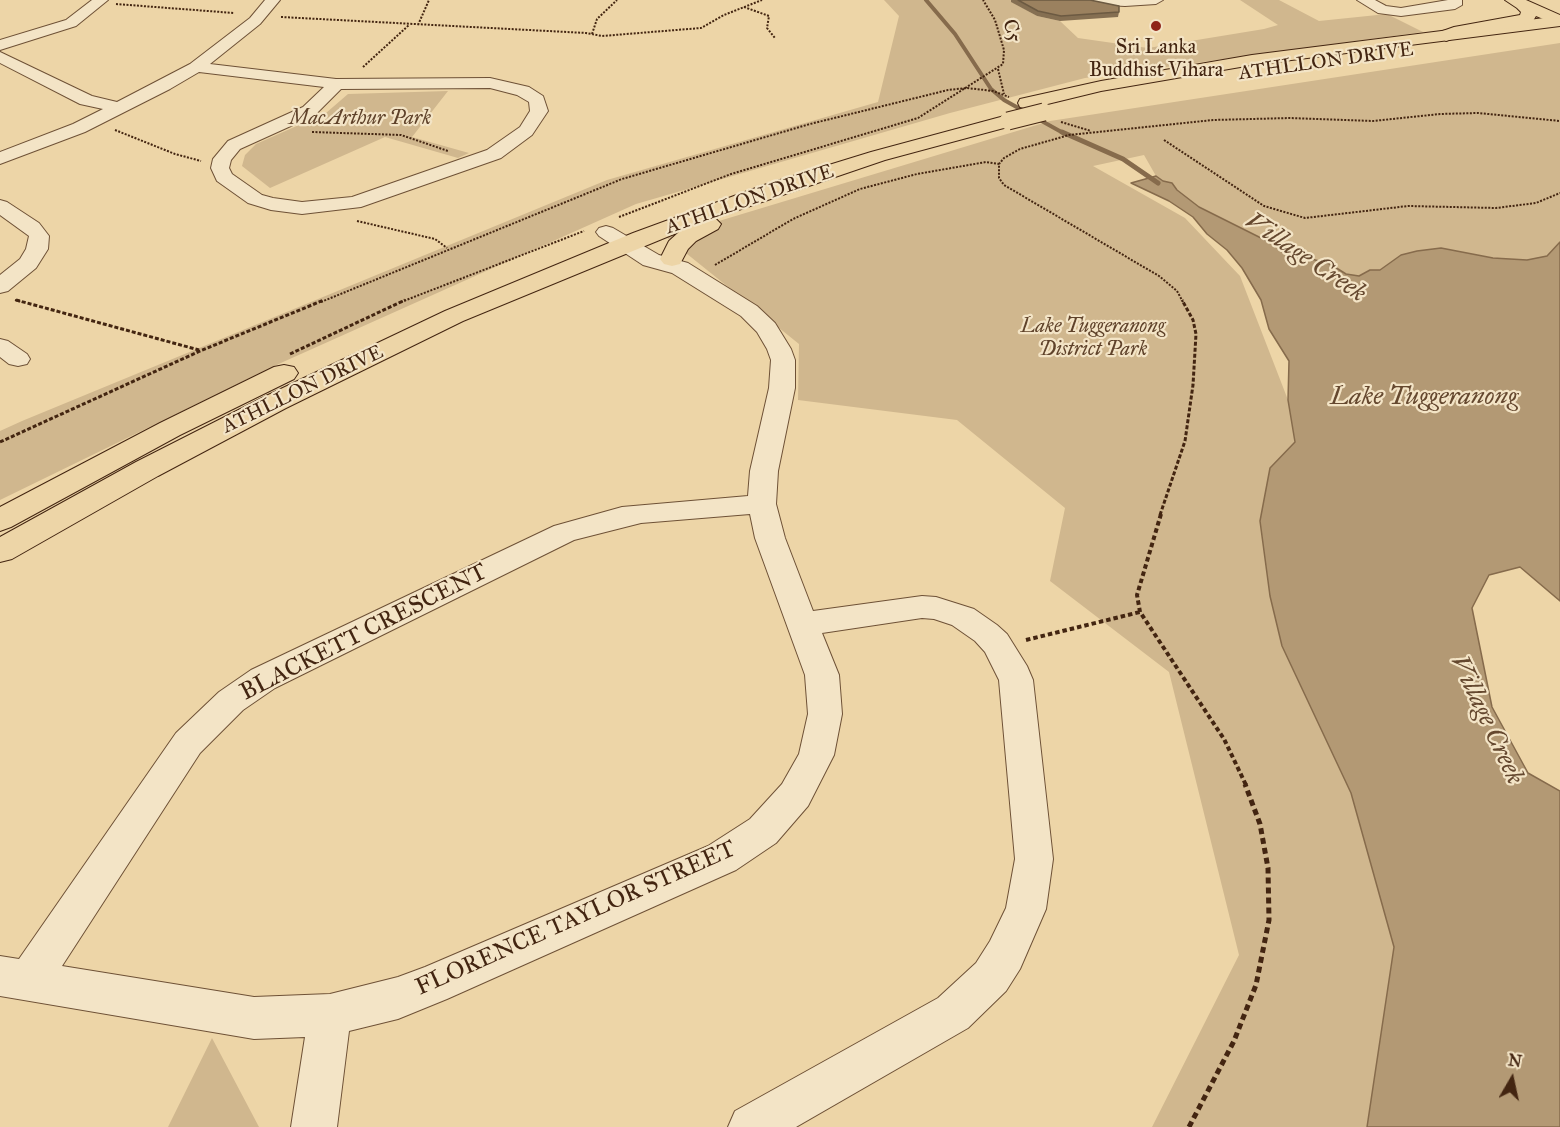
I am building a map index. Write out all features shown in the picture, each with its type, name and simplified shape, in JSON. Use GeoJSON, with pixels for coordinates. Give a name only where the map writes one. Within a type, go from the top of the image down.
{"type":"FeatureCollection","features":[{"type":"Feature","properties":{"kind":"main road"},"geometry":{"type":"LineString","coordinates":[[1518,2],[1560,21]]}},
{"type":"Feature","properties":{"kind":"main road"},"geometry":{"type":"LineString","coordinates":[[1446,36],[1460,30],[1515,22],[1527,18],[1529,12],[1518,2]]}},
{"type":"Feature","properties":{"kind":"main road","name":"ATHLLON DRIVE"},"geometry":{"type":"LineString","coordinates":[[0,520],[170,429],[327,352],[452,295],[624,235],[772,190],[999,116],[1027,103],[1101,86],[1252,60],[1560,21]]}},
{"type":"Feature","properties":{"kind":"main road","name":"ATHLLON DRIVE"},"geometry":{"type":"LineString","coordinates":[[0,551],[147,469],[276,402],[624,235],[798,165],[999,116],[1050,116],[1135,92],[1260,69],[1519,38],[1557,36]]}},
{"type":"Feature","properties":{"kind":"main road"},"geometry":{"type":"LineString","coordinates":[[682,268],[677,246],[688,236],[772,190]]}},
{"type":"Feature","properties":{"kind":"street"},"geometry":{"type":"LineString","coordinates":[[0,158],[79,128],[196,67],[234,39],[273,0]]}},
{"type":"Feature","properties":{"kind":"street"},"geometry":{"type":"LineString","coordinates":[[1089,0],[1125,2],[1156,0]]}},
{"type":"Feature","properties":{"kind":"street"},"geometry":{"type":"LineString","coordinates":[[1364,0],[1383,10],[1401,12],[1455,5],[1455,0]]}},
{"type":"Feature","properties":{"kind":"street"},"geometry":{"type":"LineString","coordinates":[[0,45],[64,26],[82,17],[100,1]]}},
{"type":"Feature","properties":{"kind":"street"},"geometry":{"type":"LineString","coordinates":[[0,57],[86,100],[119,108]]}},
{"type":"Feature","properties":{"kind":"street"},"geometry":{"type":"LineString","coordinates":[[196,67],[340,84],[490,83],[523,91],[537,100],[539,111],[526,131],[512,143],[486,157],[380,196],[328,207],[280,206],[255,199],[228,180],[220,168],[225,154],[234,145],[309,111],[340,84]]}},
{"type":"Feature","properties":{"kind":"street"},"geometry":{"type":"LineString","coordinates":[[8,79],[31,72]]}},
{"type":"Feature","properties":{"kind":"street"},"geometry":{"type":"LineString","coordinates":[[0,206],[32,227],[39,237],[38,249],[6,292]]}},
{"type":"Feature","properties":{"kind":"street","name":"FLORENCE TAYLOR STREET"},"geometry":{"type":"LineString","coordinates":[[14,979],[254,1018],[330,1015],[398,998],[432,985],[722,858],[763,831],[795,795],[816,755],[825,714],[822,675],[770,538],[762,504],[764,471],[782,388],[783,360],[767,328],[749,311],[682,268],[651,260],[624,235]]}},
{"type":"Feature","properties":{"kind":"street","name":"BLACKETT CRESCENT"},"geometry":{"type":"LineString","coordinates":[[14,979],[188,743],[231,701],[263,679],[564,533],[641,514],[762,504]]}},
{"type":"Feature","properties":{"kind":"street"},"geometry":{"type":"LineString","coordinates":[[751,1127],[952,1013],[991,977],[1005,955],[1026,909],[1034,860],[1016,680],[1011,666],[999,647],[986,633],[963,617],[936,608],[922,607],[804,624]]}},
{"type":"Feature","properties":{"kind":"street"},"geometry":{"type":"LineString","coordinates":[[314,1127],[330,1015]]}},
{"type":"Feature","properties":{"kind":"path"},"geometry":{"type":"LineString","coordinates":[[418,25],[429,0]]}},
{"type":"Feature","properties":{"kind":"path"},"geometry":{"type":"LineString","coordinates":[[592,34],[597,19],[617,0]]}},
{"type":"Feature","properties":{"kind":"path"},"geometry":{"type":"LineString","coordinates":[[100,1],[409,25],[624,34],[701,28],[762,0]]}},
{"type":"Feature","properties":{"kind":"path","name":"C5"},"geometry":{"type":"LineString","coordinates":[[447,248],[622,179],[810,123],[948,90],[967,88],[1003,64],[1004,50],[995,20],[982,0]]}},
{"type":"Feature","properties":{"kind":"path"},"geometry":{"type":"LineString","coordinates":[[744,7],[769,16],[767,28],[775,38]]}},
{"type":"Feature","properties":{"kind":"path"},"geometry":{"type":"LineString","coordinates":[[340,84],[409,25]]}},
{"type":"Feature","properties":{"kind":"path"},"geometry":{"type":"LineString","coordinates":[[998,69],[1004,94]]}},
{"type":"Feature","properties":{"kind":"path"},"geometry":{"type":"LineString","coordinates":[[1189,1127],[1234,1041],[1256,985],[1269,920],[1268,868],[1260,824],[1247,788],[1224,739],[1140,612],[1137,595],[1143,569],[1185,441],[1193,385],[1196,334],[1193,320],[1177,291],[1159,276],[1004,185],[999,178],[999,164],[1004,158],[1020,149],[1069,135],[1213,120],[1290,118],[1373,121],[1440,114],[1478,113],[1560,121]]}},
{"type":"Feature","properties":{"kind":"path"},"geometry":{"type":"LineString","coordinates":[[1050,116],[1068,126],[1095,132]]}},
{"type":"Feature","properties":{"kind":"path"},"geometry":{"type":"LineString","coordinates":[[1068,126],[1069,135]]}},
{"type":"Feature","properties":{"kind":"path"},"geometry":{"type":"LineString","coordinates":[[1164,140],[1264,206],[1305,218],[1408,206],[1496,208],[1536,203],[1560,193]]}},
{"type":"Feature","properties":{"kind":"path"},"geometry":{"type":"LineString","coordinates":[[682,268],[860,189],[917,174],[986,162],[999,164]]}},
{"type":"Feature","properties":{"kind":"path"},"geometry":{"type":"LineString","coordinates":[[328,207],[332,217],[435,239],[447,248]]}},
{"type":"Feature","properties":{"kind":"path"},"geometry":{"type":"LineString","coordinates":[[0,442],[200,351],[447,248]]}},
{"type":"Feature","properties":{"kind":"path"},"geometry":{"type":"LineString","coordinates":[[6,292],[200,351]]}},
{"type":"Feature","properties":{"kind":"path"},"geometry":{"type":"LineString","coordinates":[[999,647],[1140,612]]}},
{"type":"Feature","properties":{"kind":"green space"},"geometry":{"type":"Polygon","coordinates":[[[884,0],[1017,0],[1012,2],[1037,16],[1060,21],[1078,38],[1148,48],[1278,25],[1240,0],[1279,0],[1319,21],[1387,14],[1423,32],[1085,78],[950,113],[636,204],[283,362],[0,500],[0,431],[22,421],[607,180],[878,102],[899,16],[884,0]]]}},
{"type":"Feature","properties":{"kind":"green space","name":"Lake Tuggeranong District Park"},"geometry":{"type":"Polygon","coordinates":[[[1560,43],[1560,242],[1547,256],[1527,260],[1494,258],[1441,248],[1401,255],[1380,270],[1370,270],[1359,276],[1346,274],[1330,264],[1293,254],[1199,207],[1177,190],[1172,183],[1156,176],[1144,155],[1093,166],[1185,218],[1240,276],[1288,400],[1296,443],[1270,468],[1260,521],[1270,596],[1282,646],[1351,793],[1394,947],[1367,1127],[1152,1127],[1239,955],[1169,672],[1050,581],[1065,508],[957,420],[798,400],[799,344],[666,237],[1050,121],[1560,43]]]}},
{"type":"Feature","properties":{"kind":"green space","name":"MacArthur Park"},"geometry":{"type":"Polygon","coordinates":[[[448,91],[412,137],[469,153],[458,158],[385,137],[270,188],[242,166],[245,155],[256,144],[326,113],[348,94],[448,91]]]}},
{"type":"Feature","properties":{"kind":"green space"},"geometry":{"type":"Polygon","coordinates":[[[212,1038],[259,1127],[168,1127],[212,1038]]]}},
{"type":"Feature","properties":{"kind":"water","name":"Lake Tuggeranong"},"geometry":{"type":"Polygon","coordinates":[[[1156,176],[1172,183],[1177,190],[1199,207],[1293,254],[1330,264],[1346,274],[1359,276],[1370,270],[1380,270],[1401,255],[1441,248],[1493,258],[1527,260],[1547,256],[1560,242],[1560,601],[1520,567],[1489,575],[1472,608],[1492,707],[1528,773],[1560,791],[1560,1127],[1367,1127],[1394,947],[1351,793],[1282,646],[1270,596],[1260,521],[1270,468],[1295,442],[1288,400],[1289,361],[1269,329],[1261,300],[1242,268],[1227,250],[1207,234],[1193,217],[1169,201],[1131,183],[1156,176]]]}},
{"type":"Feature","properties":{"kind":"building"},"geometry":{"type":"Polygon","coordinates":[[[1018,0],[1090,0],[1119,6],[1119,12],[1061,16],[1038,11],[1018,0]]]}},
{"type":"Feature","properties":{"kind":"waterway","name":"Village Creek"},"geometry":{"type":"LineString","coordinates":[[926,0],[955,34],[991,89],[1004,100],[1065,134]]}},
{"type":"Feature","properties":{"kind":"waterway","name":"Village Creek"},"geometry":{"type":"LineString","coordinates":[[1062,132],[1123,159],[1158,183]]}},
{"type":"Feature","properties":{"kind":"place","name":"Sri Lanka Buddhist Vihara"},"geometry":{"type":"Point","coordinates":[1156,26]}}]}
